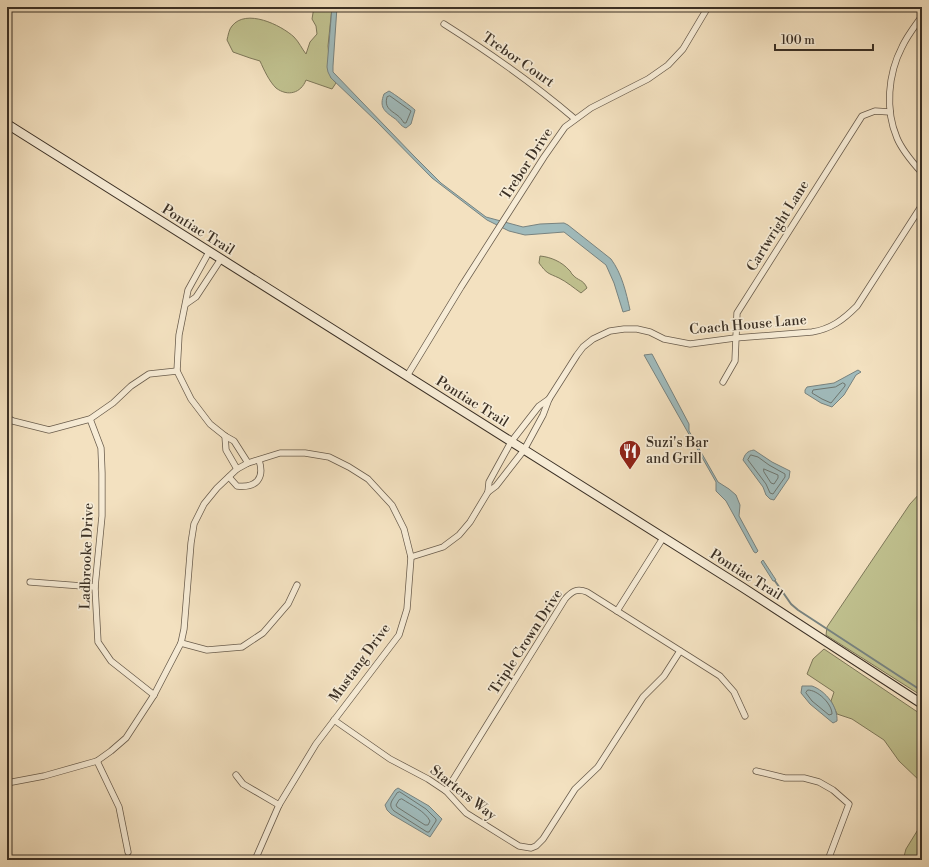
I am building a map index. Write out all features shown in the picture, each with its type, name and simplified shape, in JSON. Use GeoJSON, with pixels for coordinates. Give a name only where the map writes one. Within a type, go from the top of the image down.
{"type":"FeatureCollection","features":[{"type":"Feature","properties":{"kind":"main road","name":"Pontiac Trail"},"geometry":{"type":"LineString","coordinates":[[7,124],[748,591],[922,704]]}},
{"type":"Feature","properties":{"kind":"street","name":"Trebor Drive"},"geometry":{"type":"LineString","coordinates":[[407,376],[495,234],[565,127],[591,108],[648,79],[668,65],[683,48],[708,7]]}},
{"type":"Feature","properties":{"kind":"street"},"geometry":{"type":"LineString","coordinates":[[922,16],[902,47],[895,63],[891,78],[890,112],[897,138],[922,173]]}},
{"type":"Feature","properties":{"kind":"street","name":"Trebor Court"},"geometry":{"type":"LineString","coordinates":[[444,24],[481,48],[550,97],[575,119]]}},
{"type":"Feature","properties":{"kind":"street","name":"Cartwright Lane"},"geometry":{"type":"LineString","coordinates":[[723,382],[735,361],[737,313],[862,116],[875,111],[890,112]]}},
{"type":"Feature","properties":{"kind":"street","name":"Coach House Lane"},"geometry":{"type":"LineString","coordinates":[[488,492],[496,486],[524,450],[550,399],[583,347],[592,339],[610,331],[637,329],[650,332],[664,339],[690,344],[735,338],[822,330],[835,325],[846,318],[857,306],[922,205]]}},
{"type":"Feature","properties":{"kind":"street"},"geometry":{"type":"LineString","coordinates":[[209,252],[188,290],[179,335],[177,371],[191,399],[210,424],[234,441],[248,463]]}},
{"type":"Feature","properties":{"kind":"street"},"geometry":{"type":"LineString","coordinates":[[186,304],[196,297],[221,259]]}},
{"type":"Feature","properties":{"kind":"street"},"geometry":{"type":"LineString","coordinates":[[7,418],[13,421],[49,430],[90,419],[113,403],[131,386],[149,374],[177,371]]}},
{"type":"Feature","properties":{"kind":"street","name":"Coach House Lane"},"geometry":{"type":"LineString","coordinates":[[488,492],[489,482],[511,442],[539,406],[550,399]]}},
{"type":"Feature","properties":{"kind":"street","name":"Ladbrooke Drive"},"geometry":{"type":"LineString","coordinates":[[90,419],[101,448],[102,473],[102,516],[95,587],[98,642],[111,661],[154,694]]}},
{"type":"Feature","properties":{"kind":"street"},"geometry":{"type":"LineString","coordinates":[[225,436],[226,450],[237,469]]}},
{"type":"Feature","properties":{"kind":"street","name":"Mustang Drive"},"geometry":{"type":"LineString","coordinates":[[97,761],[126,738],[154,694],[181,643],[184,629],[190,543],[194,524],[204,504],[237,469],[248,463],[280,453],[305,453],[329,457],[349,467],[368,479],[392,505],[404,529],[411,557],[407,608],[399,635],[365,682],[316,744],[279,805],[255,860]]}},
{"type":"Feature","properties":{"kind":"street"},"geometry":{"type":"LineString","coordinates":[[229,477],[237,486],[244,487],[251,485],[259,479],[262,474],[260,460]]}},
{"type":"Feature","properties":{"kind":"street"},"geometry":{"type":"LineString","coordinates":[[411,557],[444,547],[459,535],[470,522],[488,492]]}},
{"type":"Feature","properties":{"kind":"street"},"geometry":{"type":"LineString","coordinates":[[617,611],[663,538]]}},
{"type":"Feature","properties":{"kind":"street"},"geometry":{"type":"LineString","coordinates":[[30,582],[95,587]]}},
{"type":"Feature","properties":{"kind":"street"},"geometry":{"type":"LineString","coordinates":[[181,643],[207,650],[242,647],[263,633],[288,604],[297,586]]}},
{"type":"Feature","properties":{"kind":"street","name":"Triple Crown Drive"},"geometry":{"type":"LineString","coordinates":[[446,791],[566,599],[570,594],[578,590],[583,590],[720,676],[734,692],[745,716]]}},
{"type":"Feature","properties":{"kind":"street","name":"Starters Way"},"geometry":{"type":"LineString","coordinates":[[334,720],[390,759],[428,779],[446,791],[466,813],[481,824],[519,846],[531,848],[536,846],[543,839],[575,789],[598,768],[643,698],[664,676],[680,651]]}},
{"type":"Feature","properties":{"kind":"street"},"geometry":{"type":"LineString","coordinates":[[7,784],[44,776],[97,761],[119,807],[128,852]]}},
{"type":"Feature","properties":{"kind":"street"},"geometry":{"type":"LineString","coordinates":[[756,771],[785,778],[804,778],[819,782],[833,790],[849,804],[828,860]]}},
{"type":"Feature","properties":{"kind":"street"},"geometry":{"type":"LineString","coordinates":[[236,775],[243,784],[279,805]]}},
{"type":"Feature","properties":{"kind":"green space"},"geometry":{"type":"Polygon","coordinates":[[[314,7],[332,7],[328,46],[331,78],[336,83],[332,89],[306,80],[297,91],[289,93],[281,91],[271,82],[260,61],[233,52],[227,40],[231,27],[238,21],[246,18],[254,18],[263,20],[288,32],[296,39],[306,54],[310,42],[317,34],[316,26],[312,19],[314,7]]]}},
{"type":"Feature","properties":{"kind":"green space"},"geometry":{"type":"Polygon","coordinates":[[[540,256],[560,262],[570,270],[575,277],[584,283],[587,288],[581,293],[565,281],[548,273],[539,263],[540,256]]]}},
{"type":"Feature","properties":{"kind":"green space"},"geometry":{"type":"Polygon","coordinates":[[[922,487],[922,696],[826,635],[827,627],[910,504],[921,492],[922,487]]]}},
{"type":"Feature","properties":{"kind":"green space"},"geometry":{"type":"Polygon","coordinates":[[[824,649],[922,715],[922,783],[899,761],[884,740],[852,719],[837,714],[831,701],[834,692],[807,674],[813,659],[824,649]]]}},
{"type":"Feature","properties":{"kind":"green space"},"geometry":{"type":"Polygon","coordinates":[[[922,823],[922,860],[903,860],[906,849],[922,823]]]}},
{"type":"Feature","properties":{"kind":"water"},"geometry":{"type":"Polygon","coordinates":[[[332,7],[337,7],[333,72],[414,156],[441,183],[486,217],[523,227],[540,224],[564,223],[568,225],[611,259],[621,277],[630,310],[623,312],[614,283],[606,265],[564,232],[525,235],[509,231],[487,220],[432,178],[331,78],[327,67],[332,7]]]}},
{"type":"Feature","properties":{"kind":"water"},"geometry":{"type":"Polygon","coordinates":[[[389,91],[415,110],[411,124],[406,128],[383,108],[382,102],[384,94],[389,91]]]}},
{"type":"Feature","properties":{"kind":"water"},"geometry":{"type":"Polygon","coordinates":[[[652,354],[689,424],[689,431],[718,482],[736,495],[740,505],[739,516],[758,551],[756,553],[754,552],[726,501],[716,491],[716,482],[644,355],[652,354]]]}},
{"type":"Feature","properties":{"kind":"water"},"geometry":{"type":"Polygon","coordinates":[[[858,370],[861,372],[856,375],[844,395],[832,407],[821,403],[805,393],[807,387],[834,383],[858,370]]]}},
{"type":"Feature","properties":{"kind":"water"},"geometry":{"type":"Polygon","coordinates":[[[754,450],[772,462],[790,471],[789,478],[774,500],[770,499],[766,495],[763,487],[743,460],[747,453],[754,450]]]}},
{"type":"Feature","properties":{"kind":"water"},"geometry":{"type":"Polygon","coordinates":[[[763,560],[776,580],[775,581],[773,581],[761,562],[763,560]]]}},
{"type":"Feature","properties":{"kind":"water"},"geometry":{"type":"Polygon","coordinates":[[[802,686],[812,686],[817,688],[830,700],[837,716],[837,721],[833,723],[810,704],[801,693],[802,686]]]}},
{"type":"Feature","properties":{"kind":"water"},"geometry":{"type":"Polygon","coordinates":[[[398,788],[429,806],[442,819],[430,837],[391,814],[387,810],[385,805],[398,788]]]}},
{"type":"Feature","properties":{"kind":"waterway"},"geometry":{"type":"LineString","coordinates":[[775,581],[791,604],[798,610],[922,691]]}},
{"type":"Feature","properties":{"kind":"place","name":"Suzi's Bar and Grill"},"geometry":{"type":"Point","coordinates":[630,470]}}]}
